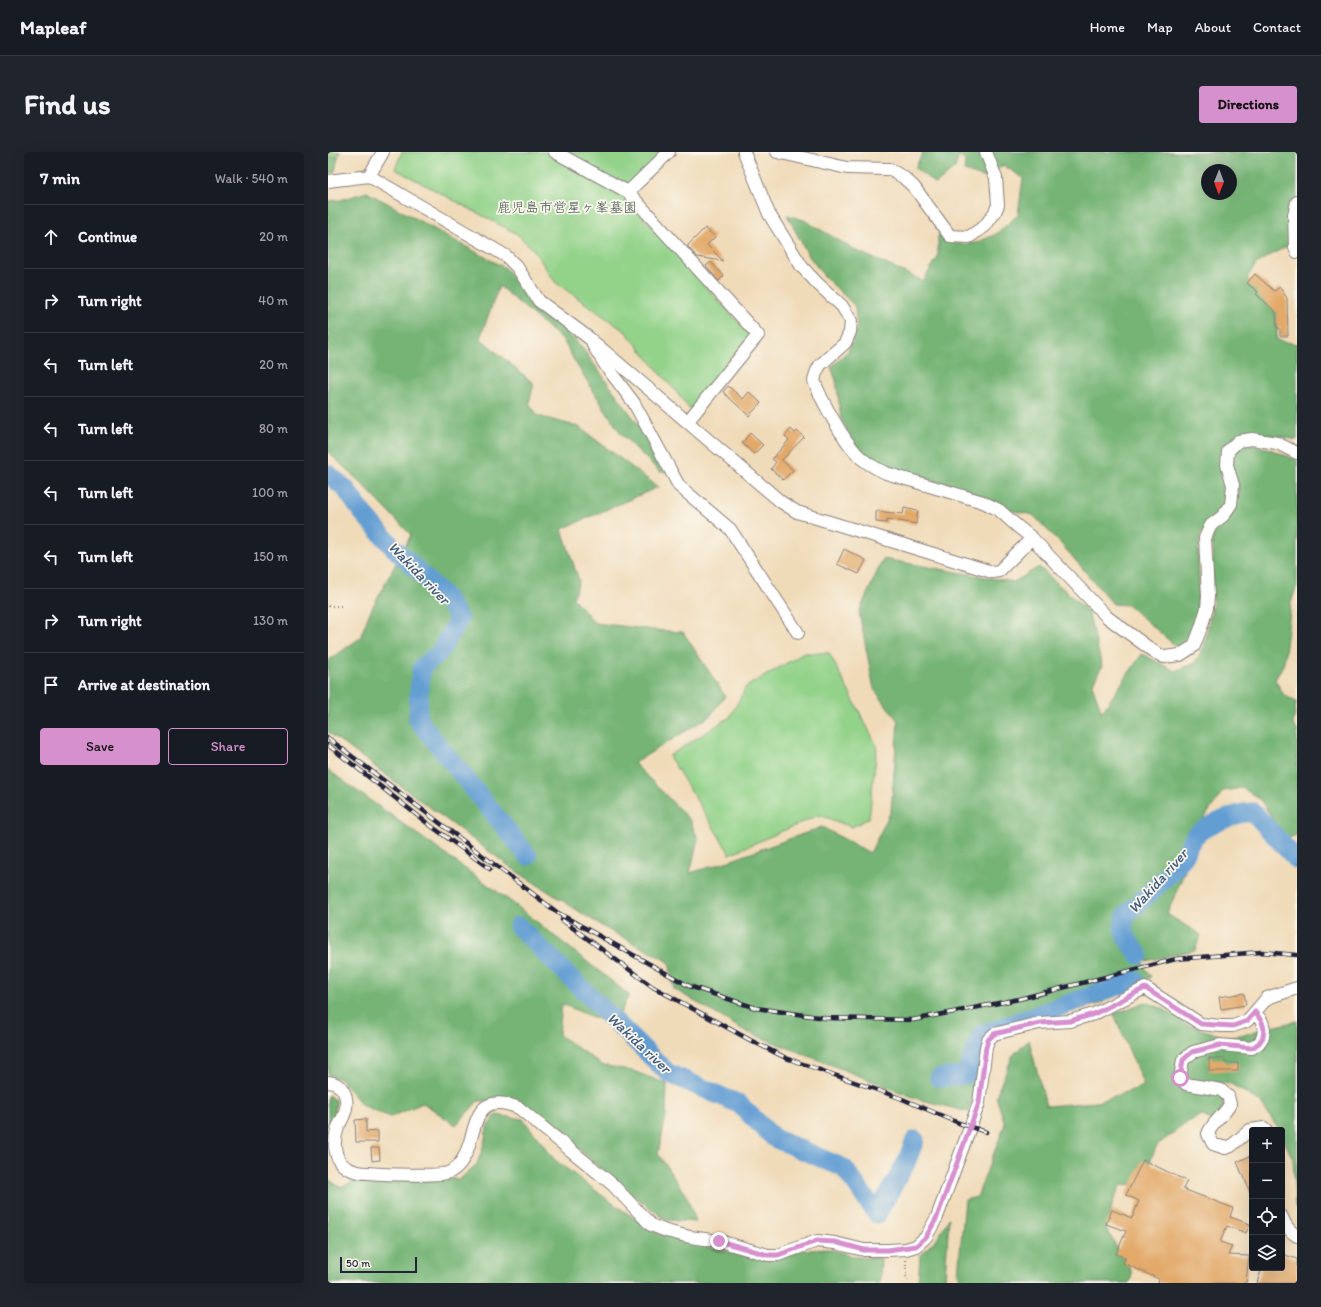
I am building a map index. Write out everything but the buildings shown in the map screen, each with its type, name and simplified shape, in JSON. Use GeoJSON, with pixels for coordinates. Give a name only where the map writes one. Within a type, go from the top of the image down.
{"type":"FeatureCollection","features":[{"type":"Feature","properties":{"kind":"street"},"geometry":{"type":"LineString","coordinates":[[369,176],[383,152]]}},
{"type":"Feature","properties":{"kind":"street"},"geometry":{"type":"LineString","coordinates":[[555,152],[628,192],[758,335],[688,422]]}},
{"type":"Feature","properties":{"kind":"street"},"geometry":{"type":"LineString","coordinates":[[628,192],[669,152]]}},
{"type":"Feature","properties":{"kind":"street"},"geometry":{"type":"LineString","coordinates":[[744,152],[769,214],[802,267],[842,306],[851,321],[850,332],[845,344],[820,364],[814,381],[832,417],[857,454],[873,466],[886,472],[982,502],[999,510],[1032,538],[1107,617],[1153,651],[1164,657],[1180,655],[1194,646],[1201,628],[1207,608],[1208,596],[1205,538],[1211,525],[1223,516],[1231,504],[1233,485],[1227,465],[1228,451],[1238,441],[1252,439],[1277,443],[1297,453]]}},
{"type":"Feature","properties":{"kind":"street"},"geometry":{"type":"LineString","coordinates":[[777,152],[847,168],[889,169],[903,177],[914,187],[950,236],[969,236],[985,226],[998,205],[996,178],[986,152]]}},
{"type":"Feature","properties":{"kind":"street"},"geometry":{"type":"LineString","coordinates":[[328,181],[369,176],[506,256],[517,267],[539,301],[589,338],[781,502],[797,512],[992,572],[998,571],[1032,538]]}},
{"type":"Feature","properties":{"kind":"street"},"geometry":{"type":"LineString","coordinates":[[1297,202],[1294,215],[1295,247],[1297,252]]}},
{"type":"Feature","properties":{"kind":"street"},"geometry":{"type":"LineString","coordinates":[[589,338],[606,366],[634,403],[679,486],[730,529],[798,633]]}},
{"type":"Feature","properties":{"kind":"street"},"geometry":{"type":"LineString","coordinates":[[328,1082],[332,1082],[340,1086],[345,1092],[347,1101],[346,1109],[338,1128],[335,1142],[335,1152],[340,1161],[347,1168],[367,1173],[437,1175],[449,1173],[458,1166],[466,1155],[478,1115],[486,1106],[496,1102],[506,1103],[519,1108],[612,1184],[651,1225],[666,1231],[690,1237],[719,1241],[768,1255],[778,1255],[817,1241],[835,1242],[864,1250],[906,1249],[916,1246],[926,1237],[937,1217],[979,1103],[986,1047],[988,1040],[994,1034],[1040,1023],[1070,1021],[1094,1014],[1145,988],[1201,1024],[1233,1026],[1247,1021],[1267,998],[1297,988]]}},
{"type":"Feature","properties":{"kind":"street"},"geometry":{"type":"LineString","coordinates":[[1249,1131],[1231,1146],[1225,1148],[1213,1144],[1208,1134],[1211,1126],[1226,1112],[1230,1104],[1228,1096],[1221,1090],[1186,1084],[1180,1078],[1183,1060],[1192,1052],[1220,1045],[1252,1048],[1259,1043],[1263,1037],[1264,1029],[1262,1022],[1255,1012]]}},
{"type":"Feature","properties":{"kind":"street"},"geometry":{"type":"LineString","coordinates":[[1285,1224],[1291,1232],[1297,1236]]}},
{"type":"Feature","properties":{"kind":"path"},"geometry":{"type":"LineString","coordinates":[[328,606],[343,606]]}},
{"type":"Feature","properties":{"kind":"path"},"geometry":{"type":"LineString","coordinates":[[906,1249],[906,1276],[908,1283]]}},
{"type":"Feature","properties":{"kind":"green space"},"geometry":{"type":"Polygon","coordinates":[[[328,152],[340,152],[338,157],[328,158],[328,152]]]}},
{"type":"Feature","properties":{"kind":"green space","name":"鹿児島市営星ヶ峯墓園"},"geometry":{"type":"Polygon","coordinates":[[[402,152],[664,152],[621,193],[752,339],[692,411],[626,332],[555,282],[533,249],[517,234],[395,169],[402,152]]]}},
{"type":"Feature","properties":{"kind":"green space"},"geometry":{"type":"Polygon","coordinates":[[[923,152],[1297,152],[1296,241],[1257,263],[1247,278],[1277,311],[1277,340],[1297,344],[1297,440],[1271,435],[1245,435],[1226,447],[1229,488],[1225,506],[1210,519],[1200,537],[1198,556],[1199,586],[1196,626],[1191,644],[1179,649],[1128,605],[1113,604],[1064,547],[1033,515],[995,507],[962,487],[914,477],[883,466],[857,448],[841,419],[836,380],[831,367],[848,351],[857,329],[855,306],[824,276],[808,255],[787,215],[804,220],[857,251],[923,281],[938,257],[938,236],[941,232],[954,244],[976,243],[996,234],[1018,215],[1023,178],[1003,165],[986,178],[964,171],[965,161],[959,155],[955,168],[936,184],[915,168],[923,152]]]}},
{"type":"Feature","properties":{"kind":"green space"},"geometry":{"type":"Polygon","coordinates":[[[338,157],[335,172],[328,173],[328,158],[338,157]]]}},
{"type":"Feature","properties":{"kind":"green space"},"geometry":{"type":"Polygon","coordinates":[[[367,192],[505,268],[532,300],[580,345],[673,472],[660,472],[621,434],[575,362],[563,340],[499,286],[480,338],[534,384],[529,403],[538,416],[579,427],[658,487],[562,529],[579,581],[573,598],[595,623],[683,632],[725,696],[710,716],[634,763],[690,820],[698,839],[690,873],[732,860],[822,827],[870,853],[891,811],[898,721],[874,689],[859,612],[883,559],[1014,582],[1039,567],[1088,611],[1102,666],[1092,685],[1102,712],[1142,654],[1175,671],[1195,663],[1204,647],[1213,603],[1212,536],[1227,520],[1235,508],[1239,494],[1238,484],[1233,471],[1233,462],[1236,449],[1245,444],[1267,448],[1297,460],[1297,585],[1291,603],[1284,663],[1275,680],[1284,695],[1296,702],[1293,725],[1297,730],[1297,835],[1285,839],[1260,799],[1242,788],[1223,791],[1201,823],[1191,856],[1167,914],[1201,935],[1195,950],[1142,962],[1151,977],[1099,1004],[996,1032],[968,1112],[918,1099],[745,1031],[674,989],[669,962],[605,928],[513,869],[328,732],[328,661],[360,638],[370,612],[411,535],[360,482],[328,452],[328,201],[341,200],[367,192]]]}},
{"type":"Feature","properties":{"kind":"green space"},"geometry":{"type":"Polygon","coordinates":[[[804,653],[829,653],[877,746],[869,818],[852,827],[819,815],[730,854],[669,756],[730,717],[746,687],[804,653]]]}},
{"type":"Feature","properties":{"kind":"green space"},"geometry":{"type":"Polygon","coordinates":[[[328,770],[513,903],[629,995],[614,1026],[562,1004],[559,1035],[602,1065],[633,1071],[667,1084],[666,1116],[658,1154],[687,1197],[696,1222],[666,1220],[610,1177],[545,1119],[507,1101],[478,1101],[456,1125],[423,1103],[390,1117],[362,1105],[341,1079],[328,1075],[328,770]]]}},
{"type":"Feature","properties":{"kind":"green space"},"geometry":{"type":"Polygon","coordinates":[[[1146,1002],[1164,1009],[1185,1024],[1228,1038],[1297,1021],[1297,1210],[1295,1206],[1293,1159],[1285,1142],[1285,1127],[1277,1127],[1260,1102],[1231,1084],[1207,1082],[1226,1093],[1218,1125],[1202,1115],[1188,1122],[1157,1145],[1141,1182],[1120,1186],[1113,1202],[1106,1229],[1132,1273],[1130,1283],[961,1283],[958,1273],[965,1200],[977,1197],[1005,1124],[996,1096],[1013,1055],[1029,1040],[1046,1106],[1097,1102],[1144,1086],[1114,1014],[1146,1002]]]}},
{"type":"Feature","properties":{"kind":"green space"},"geometry":{"type":"Polygon","coordinates":[[[328,1095],[336,1101],[335,1113],[328,1127],[328,1095]]]}},
{"type":"Feature","properties":{"kind":"green space"},"geometry":{"type":"Polygon","coordinates":[[[496,1115],[523,1119],[555,1160],[615,1205],[655,1232],[703,1246],[747,1256],[780,1258],[802,1250],[828,1249],[857,1257],[881,1258],[880,1283],[328,1283],[328,1179],[340,1187],[364,1178],[460,1179],[477,1164],[484,1144],[487,1127],[496,1115]]]}},
{"type":"Feature","properties":{"kind":"green space"},"geometry":{"type":"Polygon","coordinates":[[[949,1218],[945,1279],[948,1283],[918,1283],[920,1256],[938,1237],[949,1218]]]}},
{"type":"Feature","properties":{"kind":"waterway","name":"Wakida river"},"geometry":{"type":"LineString","coordinates":[[328,474],[345,488],[361,511],[392,546],[446,598],[459,619],[439,653],[422,667],[419,690],[418,720],[528,856]]}},
{"type":"Feature","properties":{"kind":"waterway","name":"Wakida river"},"geometry":{"type":"LineString","coordinates":[[1139,955],[1128,941],[1124,931],[1124,920],[1127,914],[1170,873],[1183,858],[1195,836],[1203,830],[1232,816],[1253,812],[1297,860]]}},
{"type":"Feature","properties":{"kind":"waterway","name":"Wakida river"},"geometry":{"type":"LineString","coordinates":[[518,926],[668,1073],[739,1104],[774,1138],[844,1168],[877,1214],[906,1163],[915,1140]]}},
{"type":"Feature","properties":{"kind":"waterway","name":"Wakida river"},"geometry":{"type":"LineString","coordinates":[[939,1078],[966,1075],[981,1035],[1135,980]]}},
{"type":"Feature","properties":{"kind":"railway"},"geometry":{"type":"LineString","coordinates":[[328,738],[558,913],[689,986],[756,1008],[825,1018],[913,1020],[1019,999],[1176,959],[1261,952],[1297,955]]}},
{"type":"Feature","properties":{"kind":"railway"},"geometry":{"type":"LineString","coordinates":[[328,745],[427,823],[490,869]]}},
{"type":"Feature","properties":{"kind":"railway"},"geometry":{"type":"LineString","coordinates":[[562,920],[653,987],[750,1040],[786,1058],[900,1098],[959,1123],[986,1132]]}},
{"type":"Feature","properties":{"kind":"route"},"geometry":{"type":"LineString","coordinates":[[719,1241],[768,1255],[778,1255],[817,1241],[835,1242],[864,1250],[906,1249],[916,1246],[926,1237],[937,1217],[979,1103],[986,1058],[986,1047],[988,1040],[994,1034],[1040,1023],[1070,1021],[1094,1014],[1145,988],[1201,1024],[1233,1026],[1247,1021],[1255,1012],[1262,1022],[1264,1029],[1263,1037],[1259,1043],[1252,1048],[1220,1045],[1192,1052],[1183,1060],[1180,1078]]}}]}
